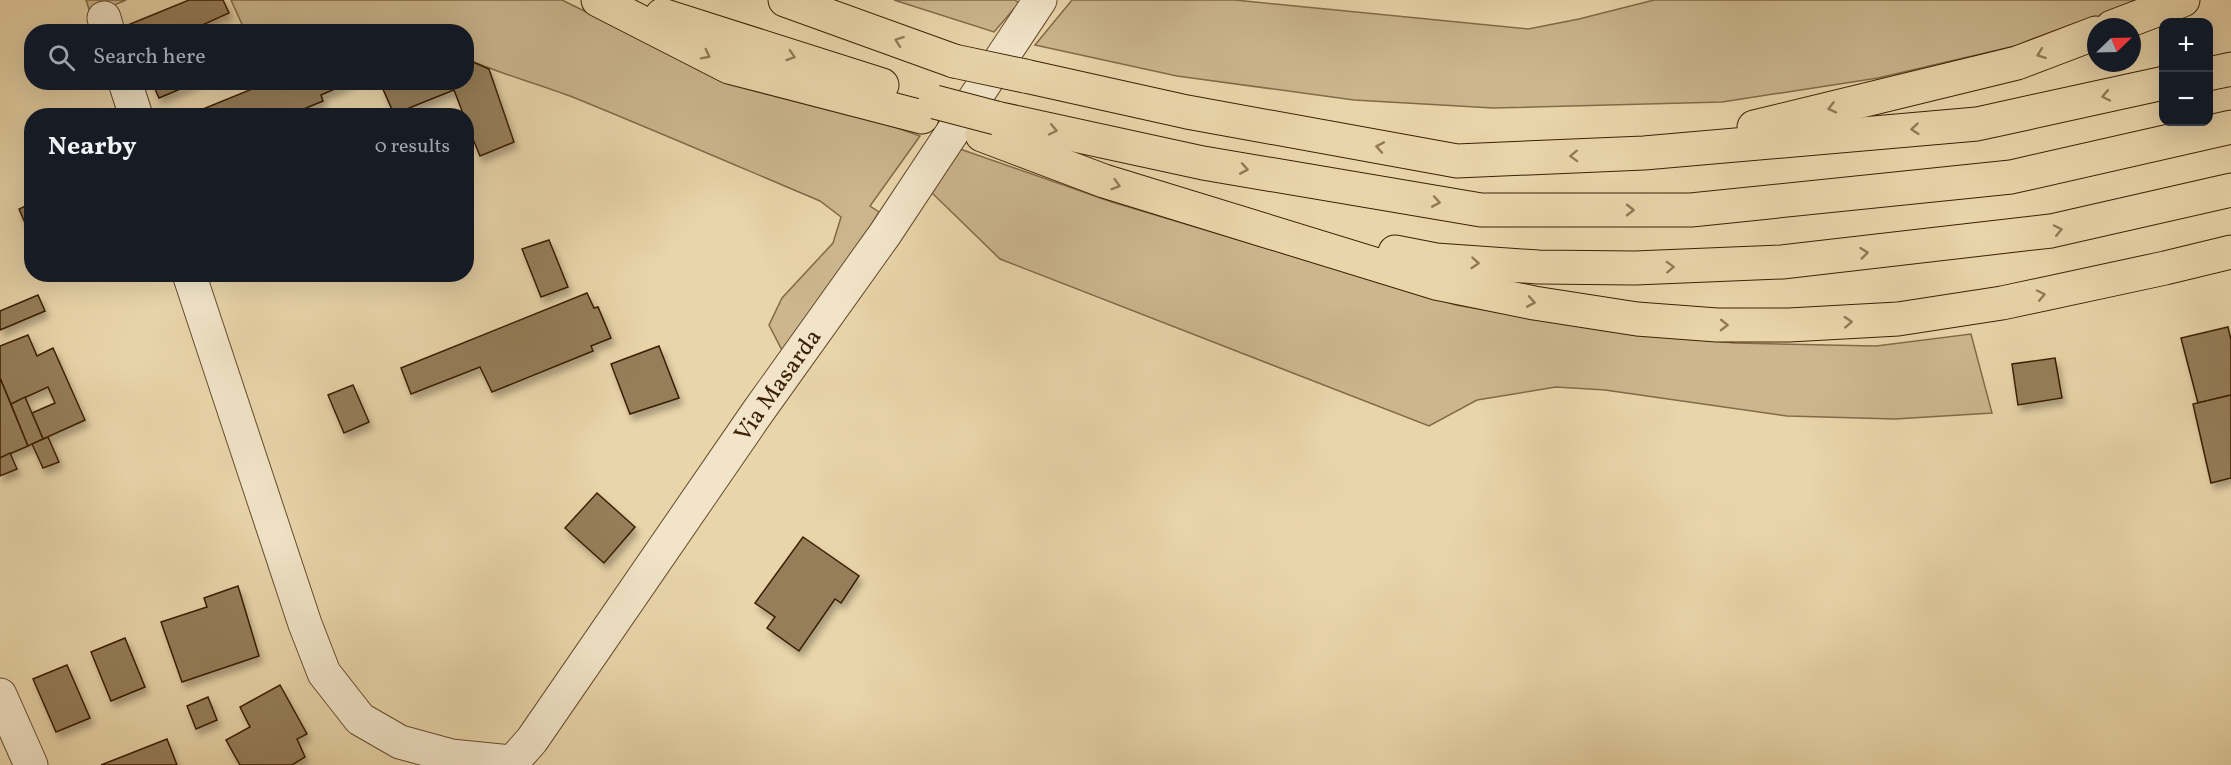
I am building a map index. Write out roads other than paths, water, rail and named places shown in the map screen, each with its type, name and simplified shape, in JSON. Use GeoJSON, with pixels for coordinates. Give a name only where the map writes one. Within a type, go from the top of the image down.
{"type":"FeatureCollection","features":[{"type":"Feature","properties":{"kind":"highway"},"geometry":{"type":"LineString","coordinates":[[598,0],[729,67],[928,110],[989,126],[1480,210],[1691,210],[2012,177],[2231,128]]}},
{"type":"Feature","properties":{"kind":"highway"},"geometry":{"type":"LineString","coordinates":[[615,0],[928,110]]}},
{"type":"Feature","properties":{"kind":"highway"},"geometry":{"type":"LineString","coordinates":[[785,0],[954,61],[1187,112],[1458,161],[1644,153],[1977,124],[2159,84]]}},
{"type":"Feature","properties":{"kind":"highway"},"geometry":{"type":"LineString","coordinates":[[2135,18],[2182,0]]}},
{"type":"Feature","properties":{"kind":"highway"},"geometry":{"type":"LineString","coordinates":[[1644,153],[2017,63],[2087,36]]}},
{"type":"Feature","properties":{"kind":"highway"},"geometry":{"type":"LineString","coordinates":[[2213,73],[2231,69]]}},
{"type":"Feature","properties":{"kind":"highway"},"geometry":{"type":"LineString","coordinates":[[989,126],[1104,181],[1436,284],[1534,303],[1637,319],[1717,325],[1789,325],[1898,319],[2002,303],[2231,252]]}},
{"type":"Feature","properties":{"kind":"highway"},"geometry":{"type":"LineString","coordinates":[[1252,226],[1436,260],[1538,267],[1635,268],[1782,262],[2051,231],[2231,190]]}},
{"type":"Feature","properties":{"kind":"street","name":"Via Masarda"},"geometry":{"type":"LineString","coordinates":[[512,764],[532,740],[757,413],[885,234],[1040,0]]}},
{"type":"Feature","properties":{"kind":"street"},"geometry":{"type":"LineString","coordinates":[[128,90],[133,108]]}},
{"type":"Feature","properties":{"kind":"street"},"geometry":{"type":"LineString","coordinates":[[192,282],[305,624],[324,673],[360,719],[400,742],[451,756],[512,764]]}},
{"type":"Feature","properties":{"kind":"street"},"geometry":{"type":"LineString","coordinates":[[0,695],[31,765]]}}]}
